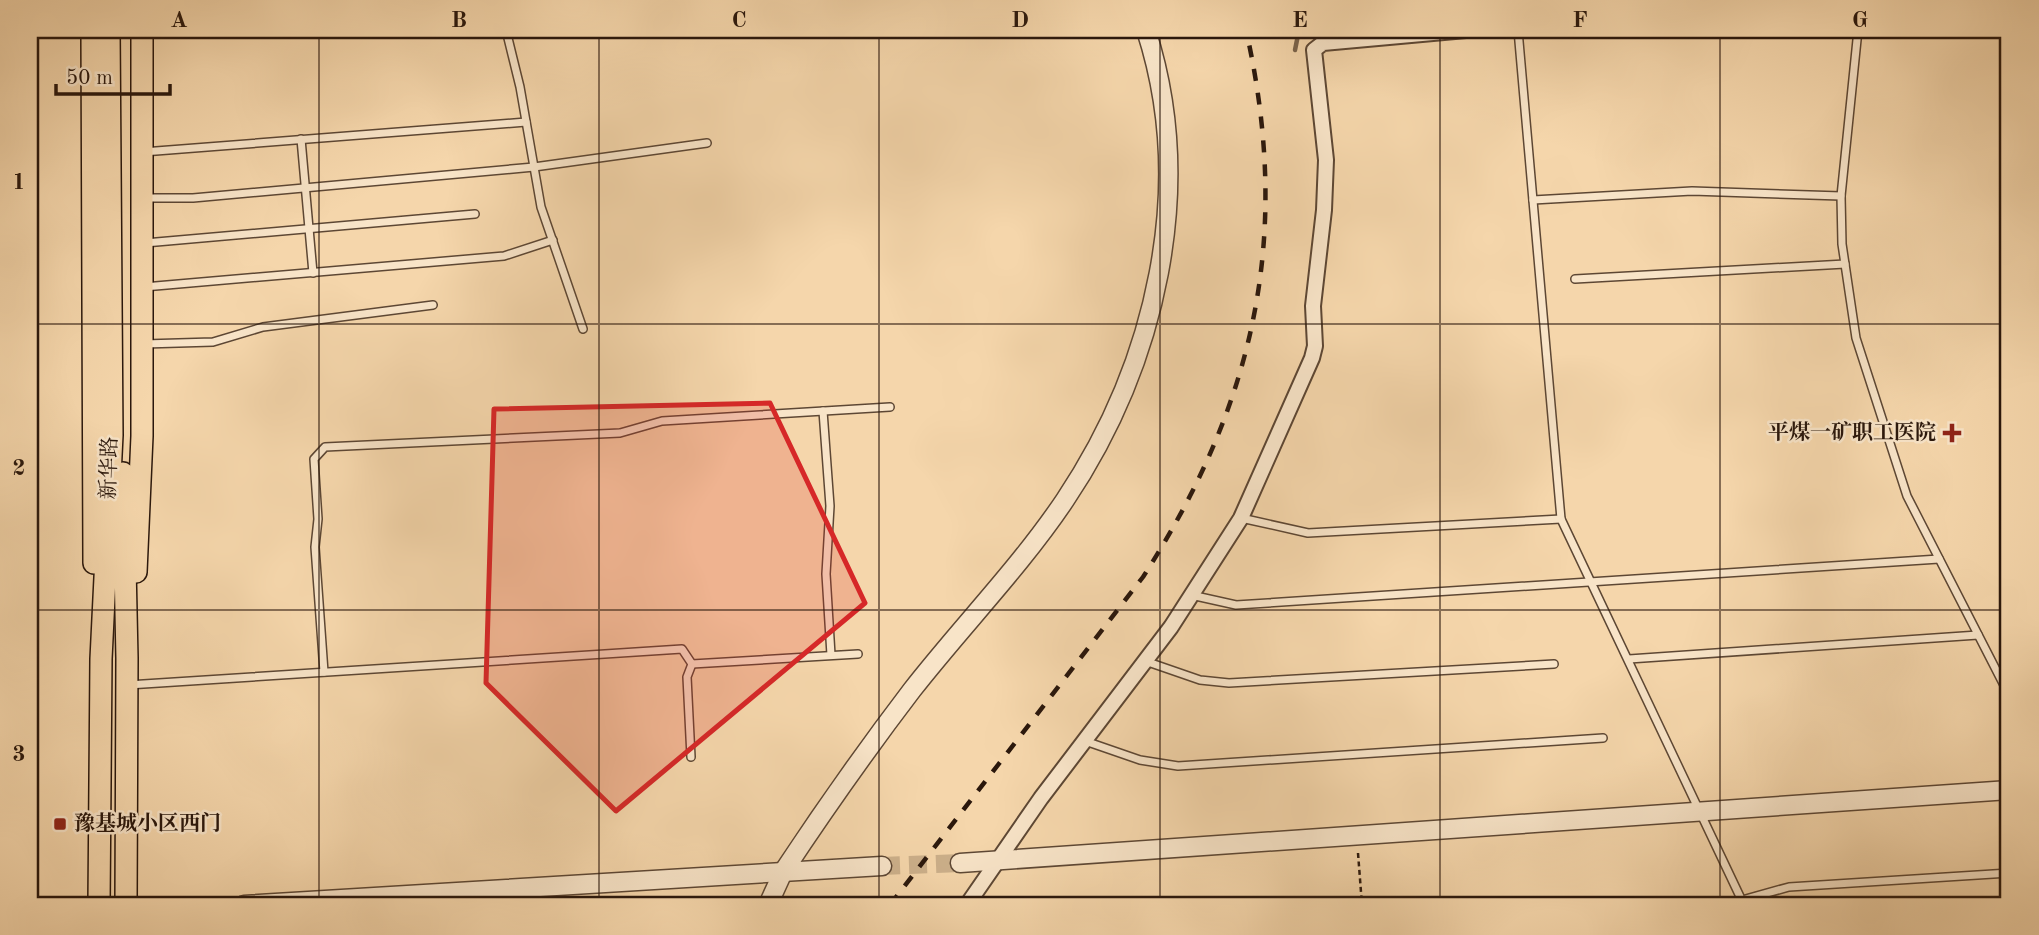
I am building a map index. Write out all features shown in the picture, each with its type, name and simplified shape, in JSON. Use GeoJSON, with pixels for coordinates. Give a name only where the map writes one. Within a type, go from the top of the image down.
{"type":"FeatureCollection","features":[{"type":"Feature","properties":{"kind":"main road"},"geometry":{"type":"LineString","coordinates":[[92,30],[92,536],[101,659]]}},
{"type":"Feature","properties":{"kind":"main road","name":"新华路"},"geometry":{"type":"LineString","coordinates":[[109,30],[117,435],[127,658],[126,905]]}},
{"type":"Feature","properties":{"kind":"main road","name":"新华路"},"geometry":{"type":"LineString","coordinates":[[99,905],[101,659],[117,435],[119,30]]}},
{"type":"Feature","properties":{"kind":"main road"},"geometry":{"type":"LineString","coordinates":[[127,658],[140,533],[142,30]]}},
{"type":"Feature","properties":{"kind":"street"},"geometry":{"type":"LineString","coordinates":[[768,905],[783,872],[911,691],[1065,501],[1115,412],[1142,344],[1163,257],[1167,222],[1165,115],[1146,30]]}},
{"type":"Feature","properties":{"kind":"street"},"geometry":{"type":"LineString","coordinates":[[967,905],[1145,661],[1241,518],[1263,473],[1315,346],[1313,306],[1324,210],[1326,160],[1314,50],[1322,43],[1466,30]]}},
{"type":"Feature","properties":{"kind":"street"},"geometry":{"type":"LineString","coordinates":[[960,863],[2009,790]]}},
{"type":"Feature","properties":{"kind":"street"},"geometry":{"type":"LineString","coordinates":[[244,905],[882,866]]}},
{"type":"Feature","properties":{"kind":"lane"},"geometry":{"type":"LineString","coordinates":[[506,30],[541,207],[583,329]]}},
{"type":"Feature","properties":{"kind":"lane"},"geometry":{"type":"LineString","coordinates":[[1518,30],[1561,519],[1743,903],[1789,887],[2009,873]]}},
{"type":"Feature","properties":{"kind":"lane"},"geometry":{"type":"LineString","coordinates":[[1858,30],[1841,196],[1845,264],[1856,338],[1907,496],[2009,695]]}},
{"type":"Feature","properties":{"kind":"lane"},"geometry":{"type":"LineString","coordinates":[[1993,30],[2009,36]]}},
{"type":"Feature","properties":{"kind":"lane"},"geometry":{"type":"LineString","coordinates":[[142,152],[526,122]]}},
{"type":"Feature","properties":{"kind":"lane"},"geometry":{"type":"LineString","coordinates":[[301,139],[313,273]]}},
{"type":"Feature","properties":{"kind":"lane"},"geometry":{"type":"LineString","coordinates":[[142,198],[193,198],[534,167],[707,143]]}},
{"type":"Feature","properties":{"kind":"lane"},"geometry":{"type":"LineString","coordinates":[[1533,200],[1692,191],[1841,196]]}},
{"type":"Feature","properties":{"kind":"lane"},"geometry":{"type":"LineString","coordinates":[[142,243],[475,214]]}},
{"type":"Feature","properties":{"kind":"lane"},"geometry":{"type":"LineString","coordinates":[[142,288],[504,256],[553,240]]}},
{"type":"Feature","properties":{"kind":"lane"},"geometry":{"type":"LineString","coordinates":[[1575,279],[1845,264]]}},
{"type":"Feature","properties":{"kind":"lane"},"geometry":{"type":"LineString","coordinates":[[142,344],[213,342],[263,327],[433,305]]}},
{"type":"Feature","properties":{"kind":"lane"},"geometry":{"type":"LineString","coordinates":[[324,672],[315,547],[317,519],[314,459],[325,447],[620,433],[662,421],[890,407]]}},
{"type":"Feature","properties":{"kind":"lane"},"geometry":{"type":"LineString","coordinates":[[823,411],[830,506],[826,574],[831,655]]}},
{"type":"Feature","properties":{"kind":"lane"},"geometry":{"type":"LineString","coordinates":[[1241,518],[1308,533],[1561,519]]}},
{"type":"Feature","properties":{"kind":"lane"},"geometry":{"type":"LineString","coordinates":[[1191,595],[1236,605],[1939,559]]}},
{"type":"Feature","properties":{"kind":"lane"},"geometry":{"type":"LineString","coordinates":[[1629,659],[1979,635]]}},
{"type":"Feature","properties":{"kind":"lane"},"geometry":{"type":"LineString","coordinates":[[127,685],[682,649],[692,664]]}},
{"type":"Feature","properties":{"kind":"lane"},"geometry":{"type":"LineString","coordinates":[[692,664],[858,654]]}},
{"type":"Feature","properties":{"kind":"lane"},"geometry":{"type":"LineString","coordinates":[[1145,661],[1200,680],[1229,683],[1554,664]]}},
{"type":"Feature","properties":{"kind":"lane"},"geometry":{"type":"LineString","coordinates":[[691,757],[687,677],[692,664]]}},
{"type":"Feature","properties":{"kind":"lane"},"geometry":{"type":"LineString","coordinates":[[1085,741],[1140,760],[1178,765],[1603,738]]}},
{"type":"Feature","properties":{"kind":"path"},"geometry":{"type":"LineString","coordinates":[[1357,837],[1362,905]]}},
{"type":"Feature","properties":{"kind":"highlighted area"},"geometry":{"type":"Polygon","coordinates":[[[770,403],[865,603],[616,811],[486,683],[494,409],[770,403]]]}},
{"type":"Feature","properties":{"kind":"waterway"},"geometry":{"type":"LineString","coordinates":[[1295,50],[1299,30]]}},
{"type":"Feature","properties":{"kind":"tunnel"},"geometry":{"type":"LineString","coordinates":[[882,866],[960,863]]}},
{"type":"Feature","properties":{"kind":"railway"},"geometry":{"type":"LineString","coordinates":[[890,905],[1143,577],[1182,512],[1213,446],[1237,381],[1254,314],[1263,247],[1265,177],[1259,105],[1246,30]]}},
{"type":"Feature","properties":{"kind":"place","name":"平煤一矿职工医院"},"geometry":{"type":"Point","coordinates":[1952,433]}},
{"type":"Feature","properties":{"kind":"place","name":"豫基城小区西门"},"geometry":{"type":"Point","coordinates":[60,824]}}]}
